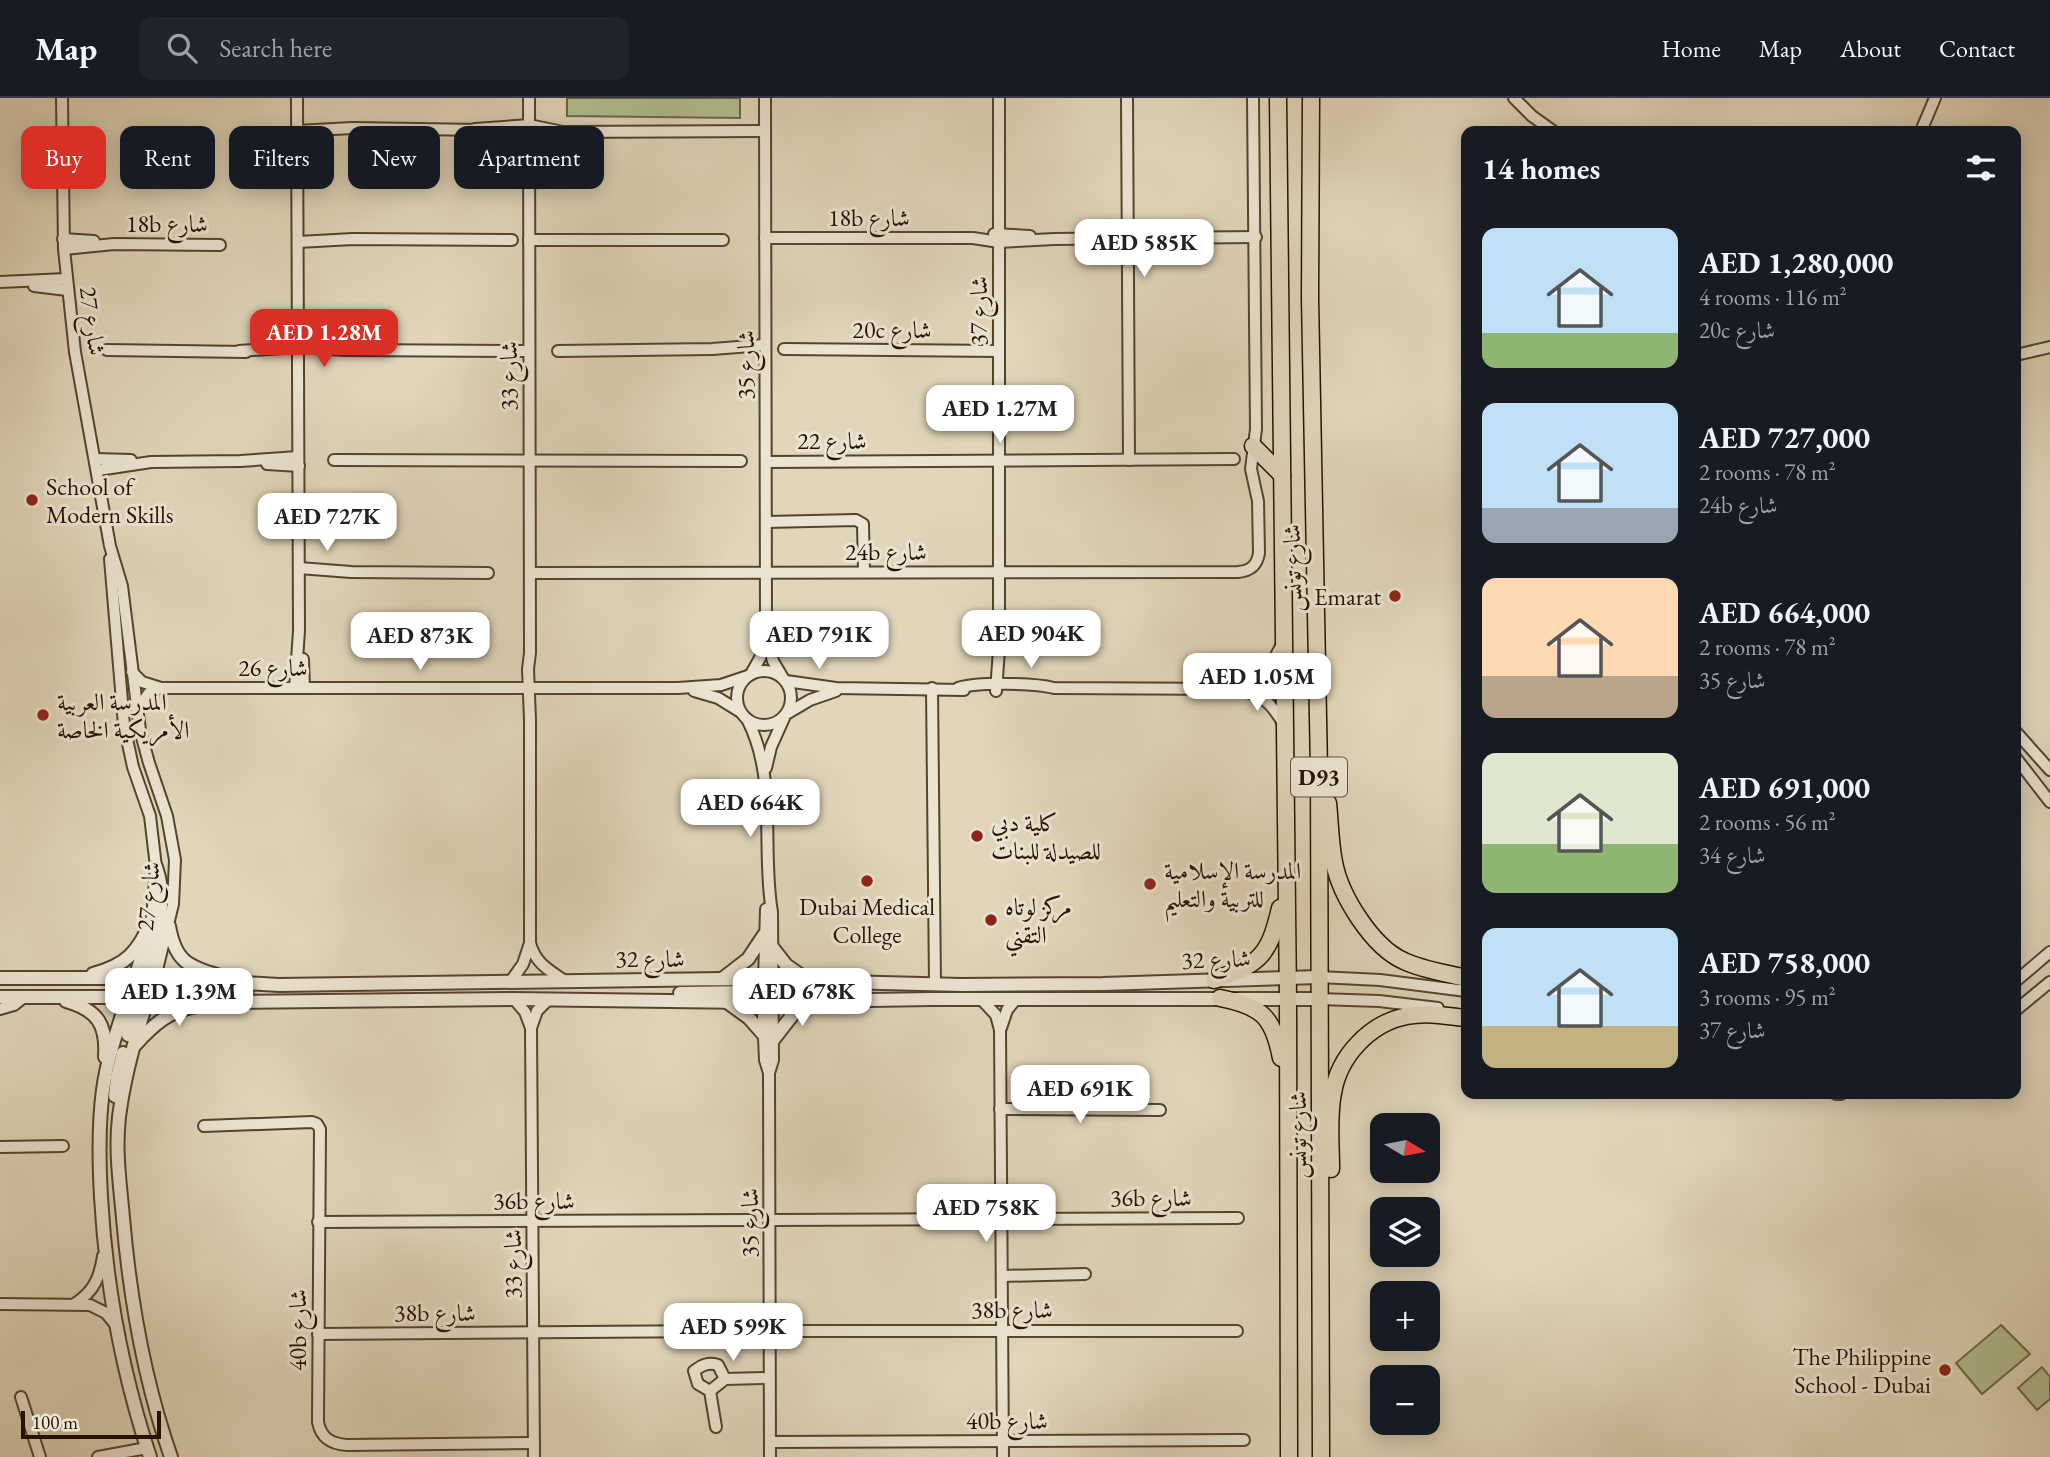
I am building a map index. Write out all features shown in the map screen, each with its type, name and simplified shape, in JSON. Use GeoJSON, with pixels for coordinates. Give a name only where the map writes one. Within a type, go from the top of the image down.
{"type":"FeatureCollection","features":[{"type":"Feature","properties":{"kind":"main road","name":"شارع تونس"},"geometry":{"type":"LineString","coordinates":[[1278,98],[1288,978],[1289,1457]]}},
{"type":"Feature","properties":{"kind":"main road","name":"شارع تونس"},"geometry":{"type":"LineString","coordinates":[[1311,98],[1310,298],[1319,770],[1321,1457]]}},
{"type":"Feature","properties":{"kind":"main road"},"geometry":{"type":"LineString","coordinates":[[1258,452],[1282,475]]}},
{"type":"Feature","properties":{"kind":"main road"},"geometry":{"type":"LineString","coordinates":[[1319,770],[1327,794],[1337,874],[1347,896],[1375,940],[1401,960],[1461,977]]}},
{"type":"Feature","properties":{"kind":"main road"},"geometry":{"type":"LineString","coordinates":[[1214,980],[1247,968],[1269,946],[1286,882]]}},
{"type":"Feature","properties":{"kind":"main road"},"geometry":{"type":"LineString","coordinates":[[1220,998],[1249,1005],[1271,1023],[1278,1040],[1287,1090]]}},
{"type":"Feature","properties":{"kind":"main road"},"geometry":{"type":"LineString","coordinates":[[1321,1290],[1330,1237],[1332,1097],[1344,1062],[1368,1034],[1397,1018],[1430,1014],[1461,1017]]}},
{"type":"Feature","properties":{"kind":"street","name":"شارع 27"},"geometry":{"type":"LineString","coordinates":[[62,98],[66,284],[75,352],[110,546],[122,708],[133,767],[150,816],[156,867],[152,920],[134,1047],[123,1089],[119,1120],[119,1183],[134,1307],[153,1400],[170,1457]]}},
{"type":"Feature","properties":{"kind":"street"},"geometry":{"type":"LineString","coordinates":[[297,98],[297,126]]}},
{"type":"Feature","properties":{"kind":"street","name":"شارع 33"},"geometry":{"type":"LineString","coordinates":[[528,98],[529,126]]}},
{"type":"Feature","properties":{"kind":"street","name":"شارع 35"},"geometry":{"type":"LineString","coordinates":[[765,98],[766,631],[772,661],[784,680]]}},
{"type":"Feature","properties":{"kind":"street","name":"شارع 37"},"geometry":{"type":"LineString","coordinates":[[999,98],[999,650],[1003,664],[999,688]]}},
{"type":"Feature","properties":{"kind":"street"},"geometry":{"type":"LineString","coordinates":[[1127,98],[1129,460]]}},
{"type":"Feature","properties":{"kind":"street"},"geometry":{"type":"LineString","coordinates":[[1253,98],[1258,452]]}},
{"type":"Feature","properties":{"kind":"street"},"geometry":{"type":"LineString","coordinates":[[1514,98],[1546,126]]}},
{"type":"Feature","properties":{"kind":"street"},"geometry":{"type":"LineString","coordinates":[[1923,126],[1934,98]]}},
{"type":"Feature","properties":{"kind":"street"},"geometry":{"type":"LineString","coordinates":[[334,128],[454,129]]}},
{"type":"Feature","properties":{"kind":"street"},"geometry":{"type":"LineString","coordinates":[[604,130],[765,131]]}},
{"type":"Feature","properties":{"kind":"street"},"geometry":{"type":"LineString","coordinates":[[298,189],[300,688]]}},
{"type":"Feature","properties":{"kind":"street","name":"شارع 33"},"geometry":{"type":"LineString","coordinates":[[511,981],[523,964],[530,943],[530,720],[533,711],[530,688],[533,665],[530,653],[529,189]]}},
{"type":"Feature","properties":{"kind":"street","name":"18b شارع"},"geometry":{"type":"LineString","coordinates":[[765,238],[1256,237]]}},
{"type":"Feature","properties":{"kind":"street"},"geometry":{"type":"LineString","coordinates":[[298,238],[512,240]]}},
{"type":"Feature","properties":{"kind":"street"},"geometry":{"type":"LineString","coordinates":[[529,240],[723,240]]}},
{"type":"Feature","properties":{"kind":"street","name":"18b شارع"},"geometry":{"type":"LineString","coordinates":[[64,244],[220,245]]}},
{"type":"Feature","properties":{"kind":"street"},"geometry":{"type":"LineString","coordinates":[[0,282],[66,284]]}},
{"type":"Feature","properties":{"kind":"street"},"geometry":{"type":"LineString","coordinates":[[2021,354],[2050,347]]}},
{"type":"Feature","properties":{"kind":"street"},"geometry":{"type":"LineString","coordinates":[[558,351],[765,349]]}},
{"type":"Feature","properties":{"kind":"street","name":"20c شارع"},"geometry":{"type":"LineString","coordinates":[[784,349],[999,351]]}},
{"type":"Feature","properties":{"kind":"street"},"geometry":{"type":"LineString","coordinates":[[107,350],[529,351]]}},
{"type":"Feature","properties":{"kind":"street","name":"24b شارع"},"geometry":{"type":"LineString","coordinates":[[530,573],[1242,572],[1252,567],[1258,557],[1258,501],[1251,469],[1258,452]]}},
{"type":"Feature","properties":{"kind":"street","name":"شارع 22"},"geometry":{"type":"LineString","coordinates":[[766,462],[1234,459]]}},
{"type":"Feature","properties":{"kind":"street"},"geometry":{"type":"LineString","coordinates":[[334,460],[741,461]]}},
{"type":"Feature","properties":{"kind":"street"},"geometry":{"type":"LineString","coordinates":[[97,465],[299,461]]}},
{"type":"Feature","properties":{"kind":"street"},"geometry":{"type":"LineString","coordinates":[[766,522],[856,520],[863,524],[864,572]]}},
{"type":"Feature","properties":{"kind":"street","name":"شارع 27"},"geometry":{"type":"LineString","coordinates":[[110,546],[122,586],[144,747],[172,838],[175,882],[169,926],[103,1088],[99,1145],[105,1249],[115,1324],[134,1408],[148,1453]]}},
{"type":"Feature","properties":{"kind":"street"},"geometry":{"type":"LineString","coordinates":[[299,572],[488,573]]}},
{"type":"Feature","properties":{"kind":"street","name":"شارع 35"},"geometry":{"type":"LineString","coordinates":[[750,675],[760,658],[766,631]]}},
{"type":"Feature","properties":{"kind":"street"},"geometry":{"type":"LineString","coordinates":[[1236,689],[1264,675],[1284,640]]}},
{"type":"Feature","properties":{"kind":"street"},"geometry":{"type":"LineString","coordinates":[[849,688],[823,694],[777,722],[762,726],[744,716],[738,706],[738,689],[750,675],[768,671],[784,680],[811,686],[849,688],[958,688],[972,685],[1040,691],[1054,688],[1236,689],[1262,697],[1275,709],[1285,727]]}},
{"type":"Feature","properties":{"kind":"street","name":"شارع 26"},"geometry":{"type":"LineString","coordinates":[[132,672],[142,682],[161,688],[678,688],[720,685],[750,675]]}},
{"type":"Feature","properties":{"kind":"street"},"geometry":{"type":"LineString","coordinates":[[784,680],[792,697],[785,715]]}},
{"type":"Feature","properties":{"kind":"street"},"geometry":{"type":"LineString","coordinates":[[137,710],[149,694],[161,688]]}},
{"type":"Feature","properties":{"kind":"street","name":"شارع 26"},"geometry":{"type":"LineString","coordinates":[[678,688],[718,698],[744,716]]}},
{"type":"Feature","properties":{"kind":"street"},"geometry":{"type":"LineString","coordinates":[[932,688],[935,984]]}},
{"type":"Feature","properties":{"kind":"street","name":"شارع 35"},"geometry":{"type":"LineString","coordinates":[[765,778],[771,747],[785,715]]}},
{"type":"Feature","properties":{"kind":"street","name":"شارع 35"},"geometry":{"type":"LineString","coordinates":[[744,716],[760,748],[765,778],[769,898],[764,935],[768,990],[765,1063],[769,1073],[771,1457]]}},
{"type":"Feature","properties":{"kind":"street"},"geometry":{"type":"LineString","coordinates":[[2021,738],[2050,770]]}},
{"type":"Feature","properties":{"kind":"street"},"geometry":{"type":"LineString","coordinates":[[2021,764],[2050,802]]}},
{"type":"Feature","properties":{"kind":"street"},"geometry":{"type":"LineString","coordinates":[[119,1120],[115,1099],[117,1078],[156,942],[162,905],[161,881],[156,867]]}},
{"type":"Feature","properties":{"kind":"street","name":"شارع 35"},"geometry":{"type":"LineString","coordinates":[[768,990],[772,947],[772,912],[769,898]]}},
{"type":"Feature","properties":{"kind":"street"},"geometry":{"type":"LineString","coordinates":[[79,977],[106,970],[124,961],[137,949],[152,920]]}},
{"type":"Feature","properties":{"kind":"street"},"geometry":{"type":"LineString","coordinates":[[169,926],[175,950],[187,964],[200,971],[240,982]]}},
{"type":"Feature","properties":{"kind":"street"},"geometry":{"type":"LineString","coordinates":[[722,979],[748,959],[764,935]]}},
{"type":"Feature","properties":{"kind":"street"},"geometry":{"type":"LineString","coordinates":[[530,943],[532,952],[542,965],[562,979]]}},
{"type":"Feature","properties":{"kind":"street"},"geometry":{"type":"LineString","coordinates":[[772,947],[786,965],[809,980]]}},
{"type":"Feature","properties":{"kind":"street"},"geometry":{"type":"LineString","coordinates":[[2021,977],[2050,950]]}},
{"type":"Feature","properties":{"kind":"street","name":"شارع 32"},"geometry":{"type":"LineString","coordinates":[[0,978],[79,977],[220,1002],[514,999],[727,1001],[809,980],[895,984],[1103,984],[1319,977],[1380,980],[1461,990]]}},
{"type":"Feature","properties":{"kind":"street","name":"شارع 32"},"geometry":{"type":"LineString","coordinates":[[0,997],[49,997],[240,982],[279,985],[562,979],[722,979],[817,1000],[1319,999],[1379,1002],[1461,1011]]}},
{"type":"Feature","properties":{"kind":"street"},"geometry":{"type":"LineString","coordinates":[[2021,1006],[2050,982]]}},
{"type":"Feature","properties":{"kind":"street"},"geometry":{"type":"LineString","coordinates":[[664,1000],[680,993],[878,990],[895,984]]}},
{"type":"Feature","properties":{"kind":"street"},"geometry":{"type":"LineString","coordinates":[[0,1009],[14,1005],[23,997],[49,990],[142,988],[230,991],[279,985]]}},
{"type":"Feature","properties":{"kind":"street"},"geometry":{"type":"LineString","coordinates":[[49,997],[87,1009],[100,1023],[106,1042],[103,1088]]}},
{"type":"Feature","properties":{"kind":"street","name":"شارع 33"},"geometry":{"type":"LineString","coordinates":[[514,999],[525,1012],[531,1028],[534,1457]]}},
{"type":"Feature","properties":{"kind":"street"},"geometry":{"type":"LineString","coordinates":[[531,1028],[537,1012],[550,999]]}},
{"type":"Feature","properties":{"kind":"street"},"geometry":{"type":"LineString","coordinates":[[981,999],[992,1009],[1000,1030]]}},
{"type":"Feature","properties":{"kind":"street"},"geometry":{"type":"LineString","coordinates":[[1003,1457],[1000,1030],[1007,1010],[1016,999]]}},
{"type":"Feature","properties":{"kind":"street"},"geometry":{"type":"LineString","coordinates":[[727,1001],[743,1012],[768,1038],[794,1013],[817,1000]]}},
{"type":"Feature","properties":{"kind":"street"},"geometry":{"type":"LineString","coordinates":[[134,1047],[156,1024],[178,1010],[220,1002]]}},
{"type":"Feature","properties":{"kind":"street"},"geometry":{"type":"LineString","coordinates":[[1000,1109],[1160,1110]]}},
{"type":"Feature","properties":{"kind":"street","name":"40b شارع"},"geometry":{"type":"LineString","coordinates":[[204,1126],[312,1122],[320,1129],[318,1422],[323,1434],[333,1443],[347,1445],[534,1443]]}},
{"type":"Feature","properties":{"kind":"street"},"geometry":{"type":"LineString","coordinates":[[0,1147],[62,1146]]}},
{"type":"Feature","properties":{"kind":"street","name":"36b شارع"},"geometry":{"type":"LineString","coordinates":[[769,1220],[1238,1218]]}},
{"type":"Feature","properties":{"kind":"street","name":"36b شارع"},"geometry":{"type":"LineString","coordinates":[[318,1222],[750,1220]]}},
{"type":"Feature","properties":{"kind":"street"},"geometry":{"type":"LineString","coordinates":[[76,1303],[84,1298],[95,1284],[102,1268],[105,1249]]}},
{"type":"Feature","properties":{"kind":"street"},"geometry":{"type":"LineString","coordinates":[[1002,1276],[1085,1274]]}},
{"type":"Feature","properties":{"kind":"street"},"geometry":{"type":"LineString","coordinates":[[0,1304],[76,1303],[101,1309],[115,1324]]}},
{"type":"Feature","properties":{"kind":"street","name":"38b شارع"},"geometry":{"type":"LineString","coordinates":[[318,1334],[770,1330]]}},
{"type":"Feature","properties":{"kind":"street","name":"38b شارع"},"geometry":{"type":"LineString","coordinates":[[787,1331],[1237,1331]]}},
{"type":"Feature","properties":{"kind":"street"},"geometry":{"type":"LineString","coordinates":[[710,1391],[698,1384],[694,1371],[711,1363],[718,1365],[725,1379]]}},
{"type":"Feature","properties":{"kind":"street"},"geometry":{"type":"LineString","coordinates":[[710,1391],[725,1379],[769,1378]]}},
{"type":"Feature","properties":{"kind":"street"},"geometry":{"type":"LineString","coordinates":[[710,1391],[716,1427]]}},
{"type":"Feature","properties":{"kind":"street"},"geometry":{"type":"LineString","coordinates":[[21,1397],[40,1457]]}},
{"type":"Feature","properties":{"kind":"street","name":"40b شارع"},"geometry":{"type":"LineString","coordinates":[[770,1441],[1244,1440]]}},
{"type":"Feature","properties":{"kind":"street"},"geometry":{"type":"LineString","coordinates":[[98,1457],[148,1453]]}},
{"type":"Feature","properties":{"kind":"green space"},"geometry":{"type":"Polygon","coordinates":[[[567,98],[740,98],[740,118],[567,116],[567,98]]]}},
{"type":"Feature","properties":{"kind":"green space"},"geometry":{"type":"Polygon","coordinates":[[[2001,1325],[2030,1354],[1982,1394],[1956,1363],[2001,1325]]]}},
{"type":"Feature","properties":{"kind":"green space"},"geometry":{"type":"Polygon","coordinates":[[[2042,1367],[2050,1377],[2050,1399],[2037,1410],[2018,1388],[2042,1367]]]}},
{"type":"Feature","properties":{"kind":"place","name":"School of Modern Skills"},"geometry":{"type":"Point","coordinates":[32,500]}},
{"type":"Feature","properties":{"kind":"place","name":"Emarat"},"geometry":{"type":"Point","coordinates":[1395,596]}},
{"type":"Feature","properties":{"kind":"place","name":"المدرسة العربية الأمريكية الخاصة"},"geometry":{"type":"Point","coordinates":[43,715]}},
{"type":"Feature","properties":{"kind":"place","name":"كلية دبي للصيدلة للبنات"},"geometry":{"type":"Point","coordinates":[977,836]}},
{"type":"Feature","properties":{"kind":"place","name":"Dubai Medical College"},"geometry":{"type":"Point","coordinates":[867,881]}},
{"type":"Feature","properties":{"kind":"place","name":"المدرسة الإسلامية للتربية والتعليم"},"geometry":{"type":"Point","coordinates":[1150,884]}},
{"type":"Feature","properties":{"kind":"place","name":"مركز لوتاه التقني"},"geometry":{"type":"Point","coordinates":[991,920]}},
{"type":"Feature","properties":{"kind":"place","name":"The Philippine School - Dubai"},"geometry":{"type":"Point","coordinates":[1945,1370]}}]}
